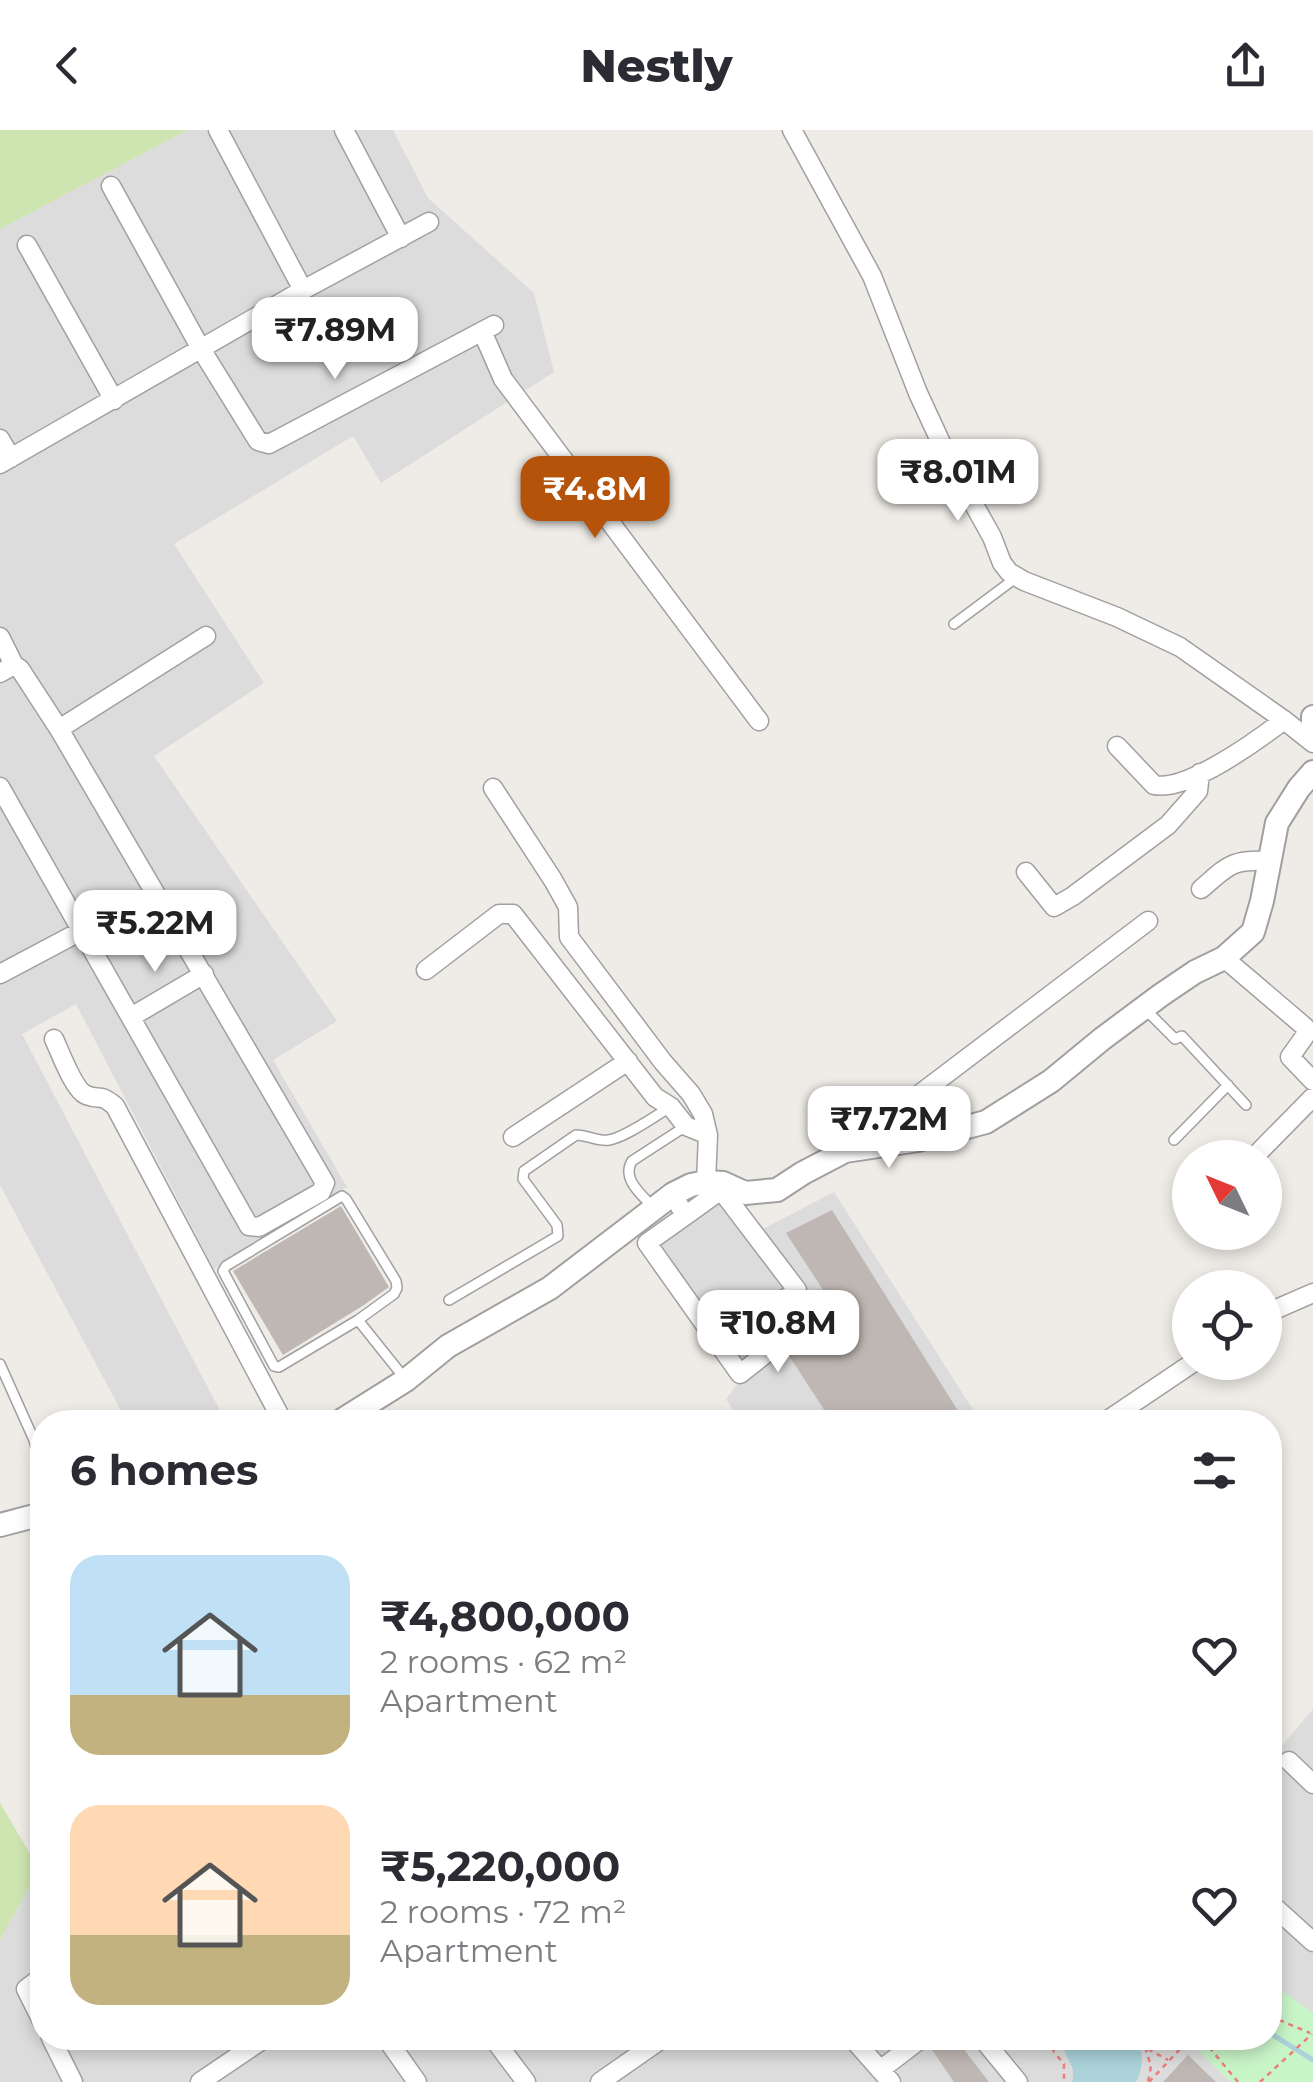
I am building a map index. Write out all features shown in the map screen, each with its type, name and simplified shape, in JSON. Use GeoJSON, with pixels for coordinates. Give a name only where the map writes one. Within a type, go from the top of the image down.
{"type":"FeatureCollection","features":[{"type":"Feature","properties":{"kind":"street"},"geometry":{"type":"LineString","coordinates":[[218,130],[303,290]]}},
{"type":"Feature","properties":{"kind":"street"},"geometry":{"type":"LineString","coordinates":[[344,130],[401,238]]}},
{"type":"Feature","properties":{"kind":"street"},"geometry":{"type":"LineString","coordinates":[[792,130],[872,276],[918,393],[1002,563],[1017,577],[1118,617],[1180,647],[1313,743]]}},
{"type":"Feature","properties":{"kind":"street"},"geometry":{"type":"LineString","coordinates":[[111,186],[201,349],[258,441],[269,444],[488,328],[503,379],[759,721]]}},
{"type":"Feature","properties":{"kind":"street"},"geometry":{"type":"LineString","coordinates":[[0,439],[6,461],[429,222]]}},
{"type":"Feature","properties":{"kind":"street"},"geometry":{"type":"LineString","coordinates":[[27,245],[114,400]]}},
{"type":"Feature","properties":{"kind":"street"},"geometry":{"type":"LineString","coordinates":[[60,729],[206,636]]}},
{"type":"Feature","properties":{"kind":"street"},"geometry":{"type":"LineString","coordinates":[[0,637],[7,669],[20,669],[60,729],[325,1183],[320,1192],[259,1228],[248,1226],[0,786]]}},
{"type":"Feature","properties":{"kind":"street"},"geometry":{"type":"LineString","coordinates":[[1118,746],[1154,784],[1175,784],[1248,748],[1284,720]]}},
{"type":"Feature","properties":{"kind":"street"},"geometry":{"type":"LineString","coordinates":[[357,1410],[406,1380],[448,1346],[550,1288],[673,1194],[691,1185],[706,1182],[723,1183],[745,1192],[777,1190],[845,1151],[918,1140],[986,1122],[1052,1081],[1102,1039],[1195,972],[1224,958],[1253,932],[1277,822],[1313,772]]}},
{"type":"Feature","properties":{"kind":"street"},"geometry":{"type":"LineString","coordinates":[[1026,872],[1054,907],[1168,824],[1198,791],[1200,773]]}},
{"type":"Feature","properties":{"kind":"street"},"geometry":{"type":"LineString","coordinates":[[493,788],[568,907],[568,937],[692,1094],[703,1114],[708,1134],[706,1182]]}},
{"type":"Feature","properties":{"kind":"street"},"geometry":{"type":"LineString","coordinates":[[1201,890],[1233,864],[1268,860]]}},
{"type":"Feature","properties":{"kind":"street"},"geometry":{"type":"LineString","coordinates":[[426,970],[500,914],[513,914],[656,1096],[686,1126],[708,1134]]}},
{"type":"Feature","properties":{"kind":"street"},"geometry":{"type":"LineString","coordinates":[[880,1146],[904,1106],[1148,921]]}},
{"type":"Feature","properties":{"kind":"street"},"geometry":{"type":"LineString","coordinates":[[0,974],[81,931]]}},
{"type":"Feature","properties":{"kind":"street"},"geometry":{"type":"LineString","coordinates":[[1224,958],[1306,1027],[1307,1033],[1290,1057],[1313,1081]]}},
{"type":"Feature","properties":{"kind":"street"},"geometry":{"type":"LineString","coordinates":[[131,1018],[204,974]]}},
{"type":"Feature","properties":{"kind":"street"},"geometry":{"type":"LineString","coordinates":[[54,1039],[78,1090],[88,1096],[103,1096],[115,1106],[277,1410]]}},
{"type":"Feature","properties":{"kind":"street"},"geometry":{"type":"LineString","coordinates":[[513,1137],[628,1061]]}},
{"type":"Feature","properties":{"kind":"street"},"geometry":{"type":"LineString","coordinates":[[1271,1140],[1313,1097]]}},
{"type":"Feature","properties":{"kind":"street"},"geometry":{"type":"LineString","coordinates":[[721,1190],[797,1290],[777,1304],[782,1312],[766,1324],[776,1339],[764,1355],[740,1374],[646,1244],[685,1216],[721,1190]]}},
{"type":"Feature","properties":{"kind":"street"},"geometry":{"type":"LineString","coordinates":[[673,1194],[685,1216]]}},
{"type":"Feature","properties":{"kind":"street"},"geometry":{"type":"LineString","coordinates":[[1282,1307],[1313,1293]]}},
{"type":"Feature","properties":{"kind":"street"},"geometry":{"type":"LineString","coordinates":[[1123,1410],[1172,1377]]}},
{"type":"Feature","properties":{"kind":"street"},"geometry":{"type":"LineString","coordinates":[[0,1525],[30,1517]]}},
{"type":"Feature","properties":{"kind":"street"},"geometry":{"type":"LineString","coordinates":[[1290,1761],[1313,1784]]}},
{"type":"Feature","properties":{"kind":"street"},"geometry":{"type":"LineString","coordinates":[[1282,1913],[1313,1942]]}},
{"type":"Feature","properties":{"kind":"street"},"geometry":{"type":"LineString","coordinates":[[57,2050],[73,2082]]}},
{"type":"Feature","properties":{"kind":"street"},"geometry":{"type":"LineString","coordinates":[[200,2082],[248,2050]]}},
{"type":"Feature","properties":{"kind":"street"},"geometry":{"type":"LineString","coordinates":[[394,2050],[417,2082]]}},
{"type":"Feature","properties":{"kind":"street"},"geometry":{"type":"LineString","coordinates":[[502,2050],[526,2082]]}},
{"type":"Feature","properties":{"kind":"street"},"geometry":{"type":"LineString","coordinates":[[600,2082],[634,2050]]}},
{"type":"Feature","properties":{"kind":"street"},"geometry":{"type":"LineString","coordinates":[[862,2050],[885,2076],[910,2050]]}},
{"type":"Feature","properties":{"kind":"street"},"geometry":{"type":"LineString","coordinates":[[992,2050],[1018,2082]]}},
{"type":"Feature","properties":{"kind":"lane"},"geometry":{"type":"LineString","coordinates":[[954,624],[1017,577]]}},
{"type":"Feature","properties":{"kind":"lane"},"geometry":{"type":"LineString","coordinates":[[1145,1010],[1175,1038],[1182,1036],[1246,1105]]}},
{"type":"Feature","properties":{"kind":"lane"},"geometry":{"type":"LineString","coordinates":[[1174,1140],[1228,1085]]}},
{"type":"Feature","properties":{"kind":"lane"},"geometry":{"type":"LineString","coordinates":[[449,1300],[558,1236],[557,1225],[523,1179],[524,1171],[576,1135],[614,1140],[671,1107]]}},
{"type":"Feature","properties":{"kind":"lane"},"geometry":{"type":"LineString","coordinates":[[654,1208],[630,1181],[628,1167],[686,1126]]}},
{"type":"Feature","properties":{"kind":"lane"},"geometry":{"type":"LineString","coordinates":[[342,1196],[397,1288],[358,1320],[279,1367],[274,1366],[224,1271],[226,1266],[342,1196]]}},
{"type":"Feature","properties":{"kind":"lane"},"geometry":{"type":"LineString","coordinates":[[358,1320],[406,1380]]}},
{"type":"Feature","properties":{"kind":"lane"},"geometry":{"type":"LineString","coordinates":[[0,1364],[30,1431]]}},
{"type":"Feature","properties":{"kind":"path"},"geometry":{"type":"LineString","coordinates":[[1282,2021],[1313,2034]]}},
{"type":"Feature","properties":{"kind":"path"},"geometry":{"type":"LineString","coordinates":[[1260,2082],[1313,2034]]}},
{"type":"Feature","properties":{"kind":"path"},"geometry":{"type":"LineString","coordinates":[[1054,2050],[1064,2064],[1064,2082]]}},
{"type":"Feature","properties":{"kind":"path"},"geometry":{"type":"LineString","coordinates":[[1147,2050],[1149,2082]]}},
{"type":"Feature","properties":{"kind":"path"},"geometry":{"type":"LineString","coordinates":[[1151,2050],[1170,2061]]}},
{"type":"Feature","properties":{"kind":"path"},"geometry":{"type":"LineString","coordinates":[[1149,2082],[1179,2050]]}},
{"type":"Feature","properties":{"kind":"path"},"geometry":{"type":"LineString","coordinates":[[1213,2050],[1238,2082]]}},
{"type":"Feature","properties":{"kind":"shaded area"},"geometry":{"type":"Polygon","coordinates":[[[188,130],[393,130],[428,198],[534,293],[554,372],[381,483],[353,436],[174,544],[264,683],[154,756],[337,1021],[273,1060],[347,1187],[214,1269],[76,1004],[22,1034],[220,1410],[121,1410],[0,1185],[0,229],[188,130]]]}},
{"type":"Feature","properties":{"kind":"shaded area"},"geometry":{"type":"Polygon","coordinates":[[[714,1189],[740,1196],[761,1230],[834,1192],[973,1410],[733,1410],[726,1399],[740,1380],[637,1239],[714,1189]]]}},
{"type":"Feature","properties":{"kind":"shaded area"},"geometry":{"type":"Polygon","coordinates":[[[1313,1709],[1313,2082],[0,2082],[0,1940],[30,1885],[30,2050],[1282,2050],[1282,1746],[1313,1709]]]}},
{"type":"Feature","properties":{"kind":"green space"},"geometry":{"type":"Polygon","coordinates":[[[0,130],[188,130],[0,229],[0,130]]]}},
{"type":"Feature","properties":{"kind":"green space"},"geometry":{"type":"Polygon","coordinates":[[[0,1803],[30,1854],[30,1885],[0,1940],[0,1803]]]}},
{"type":"Feature","properties":{"kind":"green space"},"geometry":{"type":"Polygon","coordinates":[[[1282,1991],[1313,2013],[1313,2082],[1231,2082],[1197,2050],[1282,2050],[1282,1991]]]}},
{"type":"Feature","properties":{"kind":"water"},"geometry":{"type":"Polygon","coordinates":[[[1065,2050],[1141,2050],[1136,2082],[1072,2082],[1073,2069],[1065,2050]]]}},
{"type":"Feature","properties":{"kind":"building"},"geometry":{"type":"Polygon","coordinates":[[[341,1206],[389,1287],[283,1355],[233,1271],[341,1206]]]}},
{"type":"Feature","properties":{"kind":"building"},"geometry":{"type":"Polygon","coordinates":[[[832,1210],[957,1410],[824,1410],[786,1351],[838,1313],[786,1233],[832,1210]]]}},
{"type":"Feature","properties":{"kind":"building"},"geometry":{"type":"Polygon","coordinates":[[[932,2050],[964,2050],[989,2082],[954,2082],[932,2050]]]}},
{"type":"Feature","properties":{"kind":"building"},"geometry":{"type":"Polygon","coordinates":[[[1188,2055],[1216,2082],[1163,2082],[1188,2055]]]}},
{"type":"Feature","properties":{"kind":"waterway"},"geometry":{"type":"LineString","coordinates":[[1282,2041],[1313,2060]]}}]}
